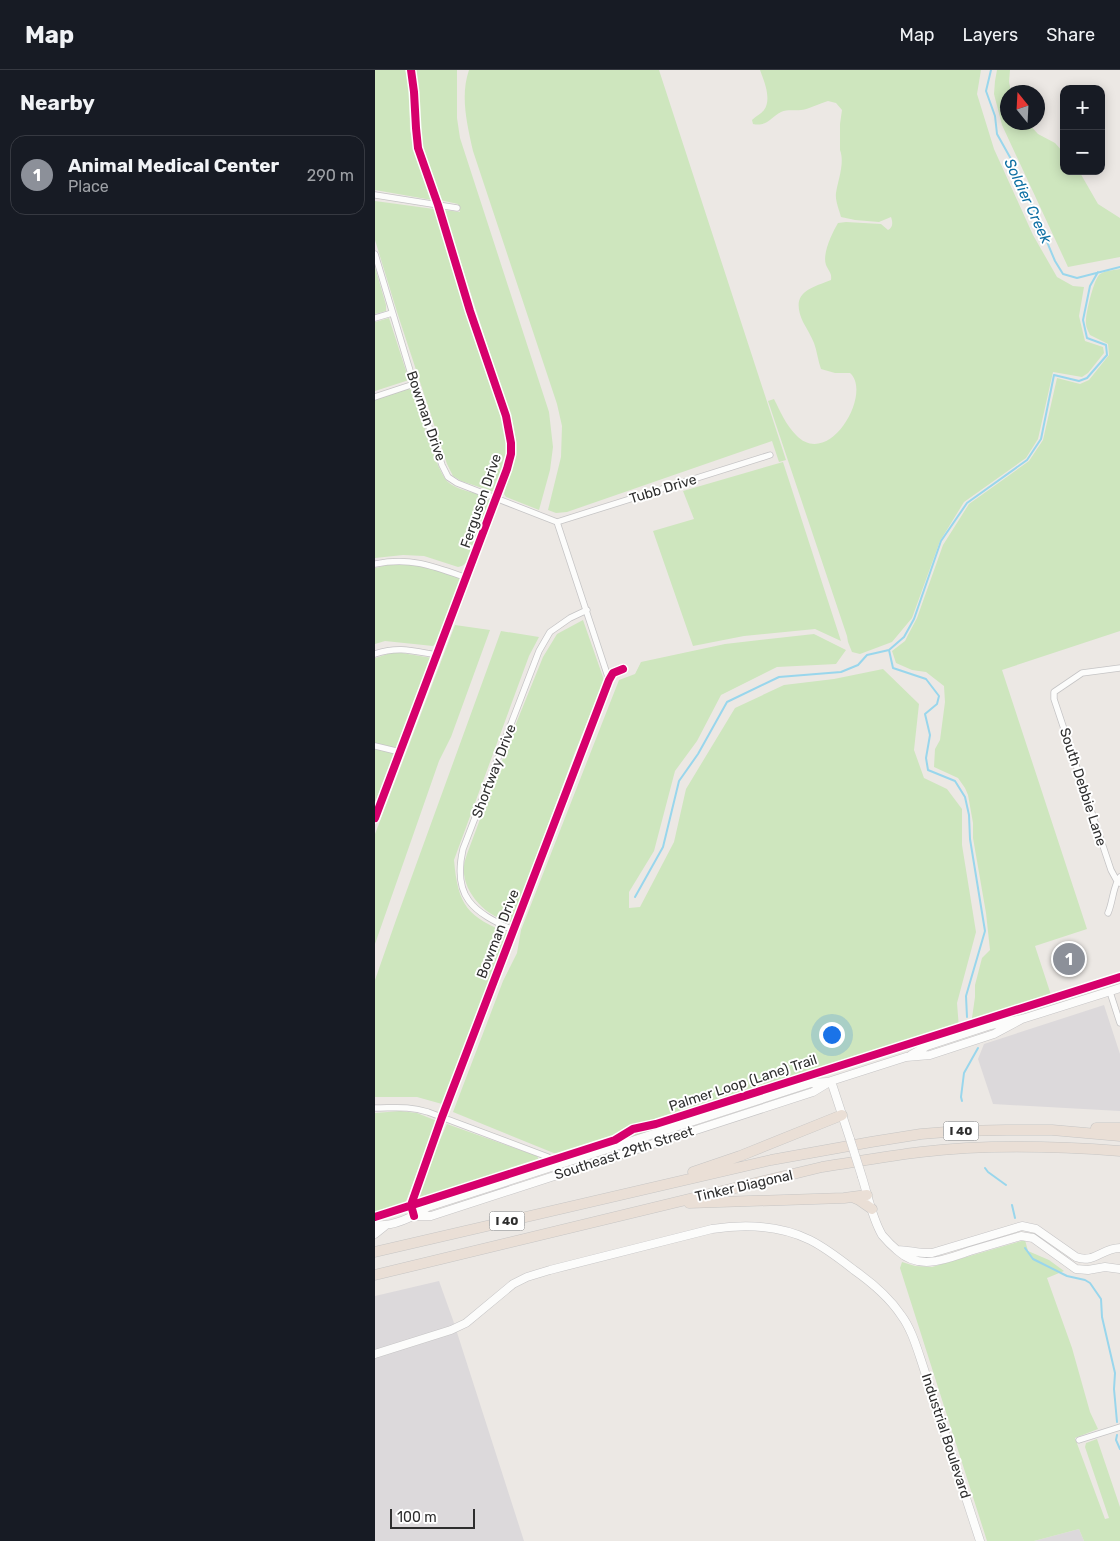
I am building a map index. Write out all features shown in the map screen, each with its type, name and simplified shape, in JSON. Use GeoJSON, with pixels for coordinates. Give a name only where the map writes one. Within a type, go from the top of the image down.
{"type":"FeatureCollection","features":[{"type":"Feature","properties":{"kind":"highway"},"geometry":{"type":"LineString","coordinates":[[640,1191],[740,1156],[842,1115]]}},
{"type":"Feature","properties":{"kind":"highway"},"geometry":{"type":"LineString","coordinates":[[1052,1130],[1120,1128]]}},
{"type":"Feature","properties":{"kind":"highway","name":"Tinker Diagonal"},"geometry":{"type":"LineString","coordinates":[[375,1252],[771,1160],[881,1140],[959,1131],[1052,1130],[1120,1136]]}},
{"type":"Feature","properties":{"kind":"highway","name":"Tinker Diagonal"},"geometry":{"type":"LineString","coordinates":[[375,1275],[822,1167],[922,1152],[1005,1146],[1120,1151]]}},
{"type":"Feature","properties":{"kind":"highway"},"geometry":{"type":"LineString","coordinates":[[671,1204],[867,1195]]}},
{"type":"Feature","properties":{"kind":"highway"},"geometry":{"type":"LineString","coordinates":[[851,1197],[872,1209]]}},
{"type":"Feature","properties":{"kind":"main road","name":"Southeast 29th Street"},"geometry":{"type":"LineString","coordinates":[[375,1234],[385,1226],[414,1216],[429,1207],[811,1083],[831,1081],[906,1057],[927,1046],[991,1025],[1022,1019],[1120,988]]}},
{"type":"Feature","properties":{"kind":"main road","name":"Southeast 29th Street"},"geometry":{"type":"LineString","coordinates":[[414,1216],[431,1216],[559,1175],[813,1092],[831,1081]]}},
{"type":"Feature","properties":{"kind":"main road"},"geometry":{"type":"LineString","coordinates":[[831,1081],[867,1195],[882,1234],[904,1257],[924,1262],[940,1261],[1021,1236],[1028,1236],[1077,1269],[1088,1270],[1105,1267],[1120,1269]]}},
{"type":"Feature","properties":{"kind":"main road","name":"Southeast 29th Street"},"geometry":{"type":"LineString","coordinates":[[375,1225],[385,1226]]}},
{"type":"Feature","properties":{"kind":"main road","name":"Industrial Boulevard"},"geometry":{"type":"LineString","coordinates":[[375,1354],[451,1330],[467,1323],[513,1284],[527,1277],[703,1231],[732,1226],[754,1225],[780,1230],[809,1239],[841,1260],[863,1276],[902,1315],[911,1332],[980,1541]]}},
{"type":"Feature","properties":{"kind":"main road"},"geometry":{"type":"LineString","coordinates":[[897,1250],[907,1250],[922,1254],[931,1253],[1022,1226],[1036,1229],[1076,1257],[1082,1259],[1095,1257],[1105,1250],[1120,1248]]}},
{"type":"Feature","properties":{"kind":"main road"},"geometry":{"type":"LineString","coordinates":[[975,1240],[978,1249]]}},
{"type":"Feature","properties":{"kind":"street","name":"Ferguson Drive"},"geometry":{"type":"LineString","coordinates":[[375,818],[467,578],[511,454],[506,416],[470,312],[438,205],[418,148],[411,70]]}},
{"type":"Feature","properties":{"kind":"street"},"geometry":{"type":"LineString","coordinates":[[375,195],[457,208]]}},
{"type":"Feature","properties":{"kind":"street","name":"Bowman Drive"},"geometry":{"type":"LineString","coordinates":[[375,254],[415,384],[442,465],[448,477],[457,483],[557,522]]}},
{"type":"Feature","properties":{"kind":"street"},"geometry":{"type":"LineString","coordinates":[[375,318],[392,313]]}},
{"type":"Feature","properties":{"kind":"street"},"geometry":{"type":"LineString","coordinates":[[375,397],[415,384]]}},
{"type":"Feature","properties":{"kind":"street","name":"Tubb Drive"},"geometry":{"type":"LineString","coordinates":[[557,522],[770,455]]}},
{"type":"Feature","properties":{"kind":"street"},"geometry":{"type":"LineString","coordinates":[[557,522],[609,680]]}},
{"type":"Feature","properties":{"kind":"street"},"geometry":{"type":"LineString","coordinates":[[375,564],[390,561],[424,563],[467,578]]}},
{"type":"Feature","properties":{"kind":"street","name":"Shortway Drive"},"geometry":{"type":"LineString","coordinates":[[513,930],[489,919],[475,909],[466,897],[460,882],[459,865],[463,849],[539,651],[550,632],[570,618],[587,610]]}},
{"type":"Feature","properties":{"kind":"street"},"geometry":{"type":"LineString","coordinates":[[375,654],[387,650],[406,649],[437,655]]}},
{"type":"Feature","properties":{"kind":"street","name":"South Debbie Lane"},"geometry":{"type":"LineString","coordinates":[[1108,912],[1113,903],[1119,880],[1111,870],[1054,699],[1054,692],[1082,673],[1120,668]]}},
{"type":"Feature","properties":{"kind":"street"},"geometry":{"type":"LineString","coordinates":[[609,680],[613,673],[623,669]]}},
{"type":"Feature","properties":{"kind":"street","name":"Bowman Drive"},"geometry":{"type":"LineString","coordinates":[[414,1216],[411,1205],[442,1117],[609,680]]}},
{"type":"Feature","properties":{"kind":"street"},"geometry":{"type":"LineString","coordinates":[[375,746],[400,752]]}},
{"type":"Feature","properties":{"kind":"street"},"geometry":{"type":"LineString","coordinates":[[1110,992],[1120,1022]]}},
{"type":"Feature","properties":{"kind":"street"},"geometry":{"type":"LineString","coordinates":[[375,1108],[397,1106],[412,1108],[442,1117],[548,1157],[559,1175]]}},
{"type":"Feature","properties":{"kind":"street"},"geometry":{"type":"LineString","coordinates":[[1079,1440],[1120,1427]]}},
{"type":"Feature","properties":{"kind":"shaded area"},"geometry":{"type":"Polygon","coordinates":[[[1104,1005],[1120,1054],[1120,1111],[993,1104],[978,1059],[984,1044],[1104,1005]]]}},
{"type":"Feature","properties":{"kind":"shaded area"},"geometry":{"type":"Polygon","coordinates":[[[439,1281],[524,1541],[375,1541],[375,1296],[439,1281]]]}},
{"type":"Feature","properties":{"kind":"shaded area"},"geometry":{"type":"Polygon","coordinates":[[[1079,1529],[1084,1541],[1034,1541],[1079,1529]]]}},
{"type":"Feature","properties":{"kind":"green space"},"geometry":{"type":"Polygon","coordinates":[[[375,70],[405,70],[409,82],[410,131],[432,200],[375,190],[375,70]]]}},
{"type":"Feature","properties":{"kind":"green space"},"geometry":{"type":"Polygon","coordinates":[[[415,70],[457,70],[457,118],[460,138],[549,412],[553,447],[550,470],[539,510],[506,497],[504,494],[515,454],[516,441],[513,425],[444,210],[460,212],[458,204],[440,200],[425,156],[420,137],[415,70]]]}},
{"type":"Feature","properties":{"kind":"green space"},"geometry":{"type":"Polygon","coordinates":[[[469,70],[659,70],[786,460],[779,462],[772,441],[567,512],[556,513],[548,510],[561,457],[562,426],[557,404],[473,151],[465,100],[466,80],[469,70]]]}},
{"type":"Feature","properties":{"kind":"green space"},"geometry":{"type":"Polygon","coordinates":[[[760,70],[981,70],[977,94],[994,149],[1033,235],[1057,277],[1073,286],[1084,287],[1079,316],[1085,341],[1103,347],[1104,353],[1088,373],[1082,377],[1053,372],[1038,439],[1026,458],[964,502],[940,541],[912,618],[892,642],[860,654],[852,652],[848,642],[768,401],[774,399],[792,431],[809,443],[822,443],[834,436],[844,425],[852,411],[856,396],[856,383],[850,373],[835,373],[821,369],[814,343],[800,312],[800,298],[815,286],[831,280],[825,255],[838,223],[881,224],[888,230],[892,226],[892,221],[891,217],[879,222],[841,217],[836,193],[841,166],[840,124],[842,110],[836,103],[828,101],[803,110],[784,111],[765,123],[753,124],[752,120],[764,110],[767,101],[767,90],[760,70]]]}},
{"type":"Feature","properties":{"kind":"green space"},"geometry":{"type":"Polygon","coordinates":[[[997,70],[1010,70],[1010,85],[1000,85],[1000,117],[994,94],[997,70]]]}},
{"type":"Feature","properties":{"kind":"green space"},"geometry":{"type":"Polygon","coordinates":[[[1004,130],[1034,130],[1055,143],[1060,149],[1060,175],[1081,175],[1098,204],[1120,218],[1120,257],[1068,267],[1004,130]]]}},
{"type":"Feature","properties":{"kind":"green space"},"geometry":{"type":"Polygon","coordinates":[[[375,201],[434,209],[490,378],[506,435],[507,452],[494,492],[461,481],[453,476],[447,464],[375,240],[375,201]]]}},
{"type":"Feature","properties":{"kind":"green space"},"geometry":{"type":"Polygon","coordinates":[[[375,267],[386,311],[375,314],[375,267]]]}},
{"type":"Feature","properties":{"kind":"green space"},"geometry":{"type":"Polygon","coordinates":[[[1120,269],[1120,631],[1002,670],[1087,929],[1035,946],[1052,998],[1019,1009],[1120,978],[566,1158],[453,1112],[503,981],[517,953],[521,930],[619,680],[635,674],[641,662],[725,644],[814,634],[846,650],[836,664],[777,667],[721,695],[697,741],[675,771],[654,851],[629,892],[629,908],[640,907],[674,842],[686,789],[735,708],[784,685],[834,679],[883,669],[919,704],[914,750],[924,778],[947,789],[962,809],[962,845],[976,932],[957,1003],[959,1028],[971,1025],[975,985],[982,958],[990,950],[968,795],[958,778],[934,767],[935,749],[940,740],[945,702],[944,686],[926,672],[912,670],[896,663],[892,651],[905,641],[917,618],[943,545],[969,504],[1029,461],[1043,440],[1057,378],[1080,384],[1089,380],[1109,355],[1108,344],[1090,335],[1086,326],[1086,319],[1090,297],[1100,274],[1120,269]]]}},
{"type":"Feature","properties":{"kind":"green space"},"geometry":{"type":"Polygon","coordinates":[[[389,318],[409,380],[375,391],[375,322],[389,318]]]}},
{"type":"Feature","properties":{"kind":"green space"},"geometry":{"type":"Polygon","coordinates":[[[408,389],[412,390],[415,394],[429,440],[443,476],[452,485],[484,496],[489,501],[490,506],[470,560],[462,566],[458,567],[424,556],[403,555],[375,558],[375,399],[408,389]]]}},
{"type":"Feature","properties":{"kind":"green space"},"geometry":{"type":"Polygon","coordinates":[[[783,462],[841,641],[815,629],[744,636],[693,646],[653,531],[694,519],[683,491],[783,462]]]}},
{"type":"Feature","properties":{"kind":"green space"},"geometry":{"type":"Polygon","coordinates":[[[387,565],[427,567],[460,578],[459,586],[438,641],[433,646],[385,641],[375,644],[375,568],[387,565]]]}},
{"type":"Feature","properties":{"kind":"green space"},"geometry":{"type":"Polygon","coordinates":[[[583,620],[604,680],[575,752],[512,922],[503,920],[485,910],[478,903],[467,885],[464,876],[464,866],[467,854],[543,657],[557,634],[583,620]]]}},
{"type":"Feature","properties":{"kind":"green space"},"geometry":{"type":"Polygon","coordinates":[[[455,625],[490,630],[451,737],[439,761],[375,944],[375,834],[455,625]]]}},
{"type":"Feature","properties":{"kind":"green space"},"geometry":{"type":"Polygon","coordinates":[[[501,631],[539,637],[529,656],[454,860],[459,889],[468,908],[475,916],[497,929],[512,935],[442,1104],[417,1097],[375,1097],[375,980],[501,631]]]}},
{"type":"Feature","properties":{"kind":"green space"},"geometry":{"type":"Polygon","coordinates":[[[391,653],[432,658],[375,803],[375,658],[391,653]]]}},
{"type":"Feature","properties":{"kind":"green space"},"geometry":{"type":"Polygon","coordinates":[[[400,1111],[417,1113],[437,1121],[405,1204],[397,1209],[375,1216],[375,1113],[400,1111]]]}},
{"type":"Feature","properties":{"kind":"green space"},"geometry":{"type":"Polygon","coordinates":[[[447,1124],[537,1156],[539,1160],[533,1162],[530,1166],[428,1199],[417,1200],[417,1192],[447,1124]]]}},
{"type":"Feature","properties":{"kind":"green space"},"geometry":{"type":"Polygon","coordinates":[[[1025,1240],[1028,1251],[1049,1260],[1064,1271],[1047,1278],[1072,1348],[1090,1412],[1098,1429],[1075,1438],[1105,1519],[1109,1518],[1085,1447],[1086,1443],[1097,1439],[1120,1507],[1120,1541],[1084,1541],[1079,1529],[1034,1541],[987,1541],[900,1268],[902,1262],[915,1266],[932,1267],[1025,1240]]]}},
{"type":"Feature","properties":{"kind":"waterway","name":"Soldier Creek"},"geometry":{"type":"LineString","coordinates":[[991,70],[986,91],[995,116],[997,134],[1016,168],[1055,261],[1063,274],[1077,278],[1120,267]]}},
{"type":"Feature","properties":{"kind":"waterway"},"geometry":{"type":"LineString","coordinates":[[635,897],[663,847],[679,781],[698,754],[727,702],[779,677],[841,672],[858,665],[867,655],[889,650],[904,637],[914,619],[941,541],[967,503],[1027,460],[1041,439],[1054,375],[1079,381],[1087,378],[1107,355],[1106,345],[1087,338],[1083,320],[1090,286],[1098,272]]}},
{"type":"Feature","properties":{"kind":"waterway"},"geometry":{"type":"LineString","coordinates":[[889,650],[893,668],[926,679],[939,696],[937,704],[925,714],[930,735],[926,758],[928,770],[955,781],[965,797],[969,815],[970,839],[985,931],[966,996],[967,1017]]}},
{"type":"Feature","properties":{"kind":"waterway"},"geometry":{"type":"LineString","coordinates":[[962,1101],[964,1073],[978,1048]]}},
{"type":"Feature","properties":{"kind":"waterway"},"geometry":{"type":"LineString","coordinates":[[985,1168],[1006,1185]]}},
{"type":"Feature","properties":{"kind":"waterway"},"geometry":{"type":"LineString","coordinates":[[1012,1205],[1015,1218]]}},
{"type":"Feature","properties":{"kind":"waterway"},"geometry":{"type":"LineString","coordinates":[[1025,1248],[1033,1259],[1067,1276],[1090,1283],[1101,1299],[1102,1317],[1115,1373],[1114,1389],[1117,1422]]}},
{"type":"Feature","properties":{"kind":"waterway"},"geometry":{"type":"LineString","coordinates":[[1117,1435],[1116,1440],[1120,1449]]}},
{"type":"Feature","properties":{"kind":"cycle path"},"geometry":{"type":"LineString","coordinates":[[375,818],[507,469],[511,454],[506,416],[418,148],[411,70]]}},
{"type":"Feature","properties":{"kind":"cycle path"},"geometry":{"type":"LineString","coordinates":[[414,1216],[411,1205],[442,1117],[609,680],[613,673],[623,669]]}},
{"type":"Feature","properties":{"kind":"cycle path","name":"Palmer Loop (Lane) Trail"},"geometry":{"type":"LineString","coordinates":[[375,1217],[615,1140],[633,1129],[656,1124],[1120,977]]}},
{"type":"Feature","properties":{"kind":"place","name":"Animal Medical Center"},"geometry":{"type":"Point","coordinates":[1069,959]}}]}
